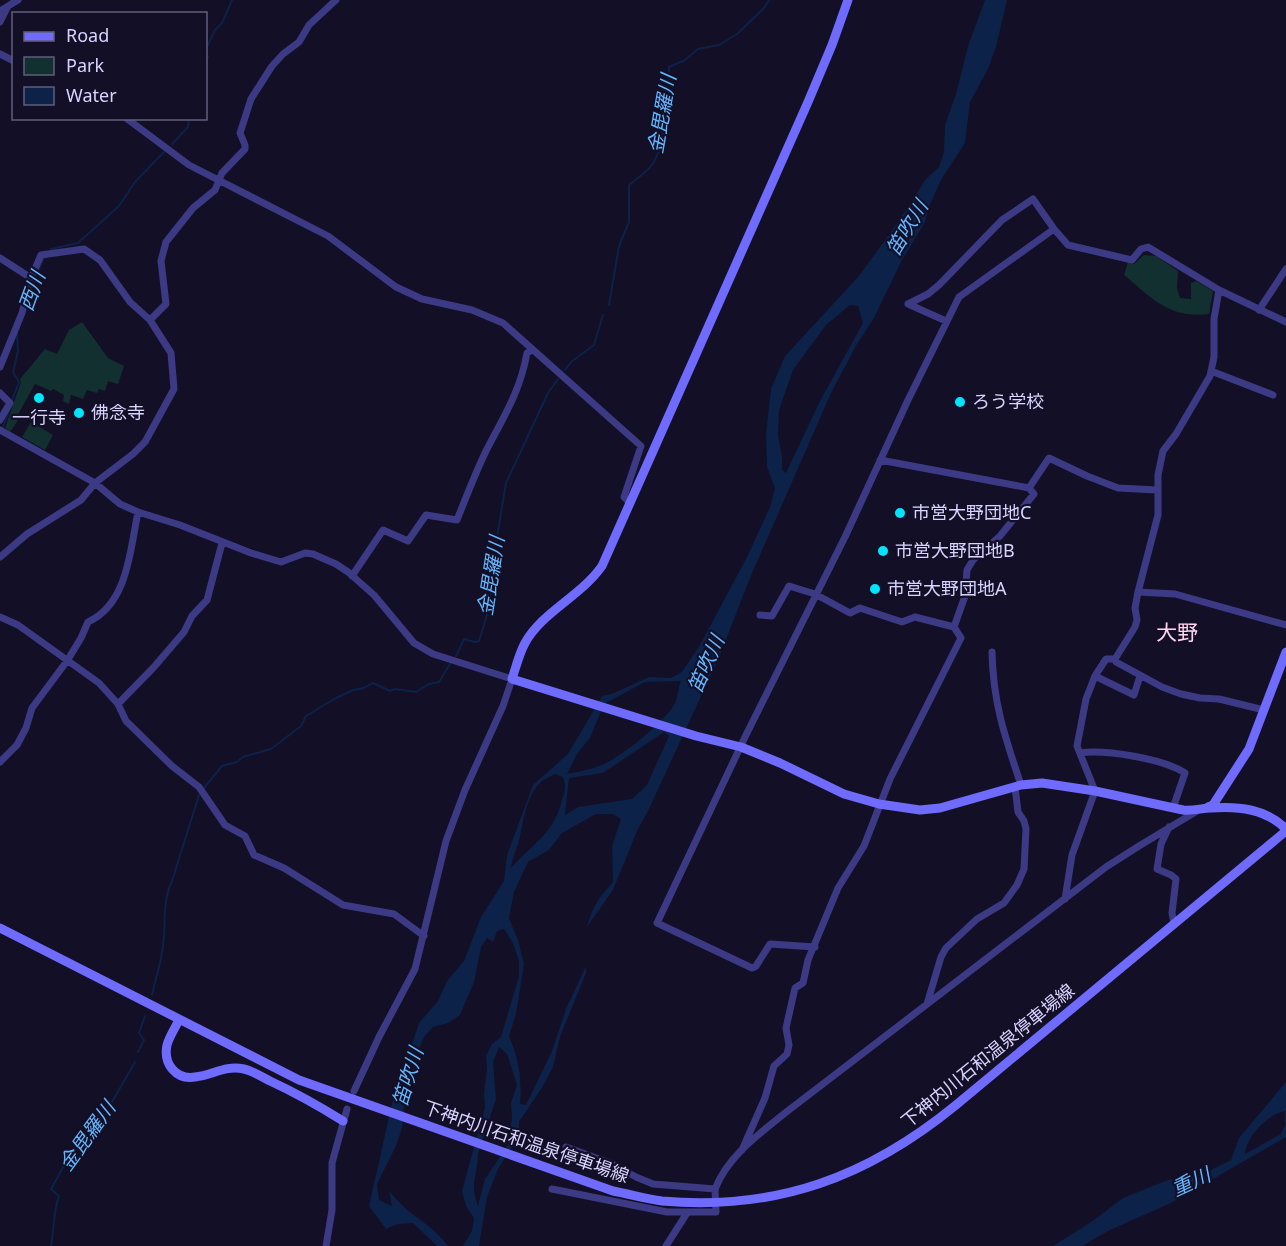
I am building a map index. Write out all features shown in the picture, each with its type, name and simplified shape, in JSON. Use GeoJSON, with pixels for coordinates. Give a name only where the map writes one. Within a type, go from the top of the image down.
{"type":"FeatureCollection","features":[{"type":"Feature","properties":{"kind":"street"},"geometry":{"type":"LineString","coordinates":[[0,11],[18,0]]}},
{"type":"Feature","properties":{"kind":"street"},"geometry":{"type":"LineString","coordinates":[[150,320],[166,304],[161,261],[166,242],[192,208],[215,189],[222,172],[245,149],[240,133],[242,126],[251,99],[272,66],[299,42],[309,25],[336,0]]}},
{"type":"Feature","properties":{"kind":"street"},"geometry":{"type":"LineString","coordinates":[[354,1091],[375,1044],[414,969],[446,841],[465,790],[503,706],[519,655],[535,629],[587,585],[602,566],[808,102],[848,0]]}},
{"type":"Feature","properties":{"kind":"street"},"geometry":{"type":"LineString","coordinates":[[0,22],[8,6]]}},
{"type":"Feature","properties":{"kind":"street"},"geometry":{"type":"LineString","coordinates":[[129,120],[189,165],[218,182],[328,236],[396,287],[422,299],[472,310],[503,323],[641,446],[624,497],[630,503]]}},
{"type":"Feature","properties":{"kind":"street"},"geometry":{"type":"LineString","coordinates":[[946,321],[908,304],[928,294],[939,285],[1002,220],[1033,199],[1068,245],[1132,260],[1141,249],[1148,247],[1219,290],[1286,322]]}},
{"type":"Feature","properties":{"kind":"street"},"geometry":{"type":"LineString","coordinates":[[814,947],[770,944],[753,968],[657,923],[959,297],[1054,229]]}},
{"type":"Feature","properties":{"kind":"street"},"geometry":{"type":"LineString","coordinates":[[0,366],[22,313],[31,278],[41,255],[84,249],[100,260],[130,302],[150,320],[171,353],[174,389],[145,442],[133,454],[95,483],[81,500],[27,534],[0,557]]}},
{"type":"Feature","properties":{"kind":"street"},"geometry":{"type":"LineString","coordinates":[[0,258],[31,278]]}},
{"type":"Feature","properties":{"kind":"street"},"geometry":{"type":"LineString","coordinates":[[1259,310],[1286,269]]}},
{"type":"Feature","properties":{"kind":"street"},"geometry":{"type":"LineString","coordinates":[[1115,659],[1137,620],[1135,608],[1138,592],[1158,514],[1158,475],[1163,451],[1176,434],[1210,376],[1214,357],[1214,319],[1219,290]]}},
{"type":"Feature","properties":{"kind":"street"},"geometry":{"type":"LineString","coordinates":[[352,576],[383,530],[408,541],[426,515],[457,520],[487,450],[516,394],[523,377],[527,353],[532,350]]}},
{"type":"Feature","properties":{"kind":"street"},"geometry":{"type":"LineString","coordinates":[[1211,371],[1273,395]]}},
{"type":"Feature","properties":{"kind":"street"},"geometry":{"type":"LineString","coordinates":[[0,393],[10,403],[0,420]]}},
{"type":"Feature","properties":{"kind":"street"},"geometry":{"type":"LineString","coordinates":[[0,430],[95,483],[120,504],[138,512],[281,562],[305,553],[336,564],[374,595],[414,643],[433,654],[696,736],[741,747],[844,794],[879,804],[920,810],[940,808],[1018,786],[1042,783],[1095,790],[1173,808],[1197,811]]}},
{"type":"Feature","properties":{"kind":"street"},"geometry":{"type":"LineString","coordinates":[[1029,488],[1049,458],[1118,488],[1157,490]]}},
{"type":"Feature","properties":{"kind":"street"},"geometry":{"type":"LineString","coordinates":[[880,460],[1029,488],[1034,494],[1000,536],[973,560],[968,570],[965,596],[954,627]]}},
{"type":"Feature","properties":{"kind":"street"},"geometry":{"type":"LineString","coordinates":[[0,762],[17,746],[32,708],[67,661],[88,622],[110,606],[117,595],[138,512]]}},
{"type":"Feature","properties":{"kind":"street"},"geometry":{"type":"LineString","coordinates":[[118,704],[154,668],[184,632],[192,616],[207,600],[222,543]]}},
{"type":"Feature","properties":{"kind":"street"},"geometry":{"type":"LineString","coordinates":[[742,1149],[765,1098],[774,1066],[787,1054],[789,1045],[786,1028],[791,1001],[795,988],[803,983],[808,960],[838,888],[864,846],[879,804],[962,638],[954,627],[915,617],[902,622],[860,608],[850,613],[815,594],[789,586],[772,616],[760,615]]}},
{"type":"Feature","properties":{"kind":"street"},"geometry":{"type":"LineString","coordinates":[[1138,592],[1175,594],[1286,625]]}},
{"type":"Feature","properties":{"kind":"street"},"geometry":{"type":"LineString","coordinates":[[0,617],[18,625],[99,683],[118,704],[126,721],[172,766],[199,787],[225,825],[245,836],[254,855],[284,868],[343,905],[394,914],[424,936]]}},
{"type":"Feature","properties":{"kind":"street"},"geometry":{"type":"LineString","coordinates":[[927,1005],[941,957],[946,948],[977,919],[1004,903],[1017,885],[1024,869],[1026,828],[1018,812],[1018,786],[994,697],[992,652]]}},
{"type":"Feature","properties":{"kind":"street"},"geometry":{"type":"LineString","coordinates":[[552,1189],[667,1212],[716,1212],[715,1189],[727,1166],[742,1149],[785,1113],[1106,867],[1169,827],[1212,805],[1249,749],[1286,652]]}},
{"type":"Feature","properties":{"kind":"street"},"geometry":{"type":"LineString","coordinates":[[1065,899],[1072,855],[1095,790],[1077,741],[1095,676],[1106,658],[1115,659],[1116,662],[1140,676],[1181,694],[1219,699],[1264,710]]}},
{"type":"Feature","properties":{"kind":"street"},"geometry":{"type":"LineString","coordinates":[[1095,676],[1134,695],[1140,676]]}},
{"type":"Feature","properties":{"kind":"street"},"geometry":{"type":"LineString","coordinates":[[1080,753],[1091,751],[1158,761],[1180,770],[1185,773],[1173,808]]}},
{"type":"Feature","properties":{"kind":"street"},"geometry":{"type":"LineString","coordinates":[[1208,807],[1241,808],[1259,812],[1278,821],[1286,830]]}},
{"type":"Feature","properties":{"kind":"street"},"geometry":{"type":"LineString","coordinates":[[1169,827],[1161,844],[1157,869],[1176,879],[1172,913],[1174,924]]}},
{"type":"Feature","properties":{"kind":"street","name":"下神内川石和温泉停車場線"},"geometry":{"type":"LineString","coordinates":[[0,928],[299,1080],[376,1108],[613,1191],[660,1201],[748,1200],[795,1191],[857,1170],[907,1143],[1286,830]]}},
{"type":"Feature","properties":{"kind":"street"},"geometry":{"type":"LineString","coordinates":[[179,1020],[167,1044],[166,1056],[169,1067],[177,1074],[192,1078],[223,1068],[245,1069],[303,1096],[343,1121]]}},
{"type":"Feature","properties":{"kind":"street"},"geometry":{"type":"LineString","coordinates":[[326,1246],[332,1210],[332,1163],[347,1109]]}},
{"type":"Feature","properties":{"kind":"street"},"geometry":{"type":"LineString","coordinates":[[566,1147],[610,1163],[636,1178],[653,1184],[715,1189]]}},
{"type":"Feature","properties":{"kind":"street"},"geometry":{"type":"LineString","coordinates":[[666,1246],[687,1213]]}},
{"type":"Feature","properties":{"kind":"green space"},"geometry":{"type":"Polygon","coordinates":[[[1144,255],[1156,256],[1178,271],[1177,288],[1180,298],[1191,299],[1191,283],[1196,281],[1213,291],[1209,314],[1195,315],[1172,310],[1153,299],[1124,275],[1128,262],[1134,264],[1144,255]]]}},
{"type":"Feature","properties":{"kind":"green space"},"geometry":{"type":"Polygon","coordinates":[[[82,322],[108,358],[124,366],[118,384],[108,381],[105,391],[99,389],[97,393],[87,390],[83,399],[71,395],[69,404],[63,401],[64,395],[35,384],[10,432],[5,428],[21,382],[20,379],[45,349],[57,354],[69,330],[82,322]]]}},
{"type":"Feature","properties":{"kind":"green space"},"geometry":{"type":"Polygon","coordinates":[[[31,422],[53,435],[45,450],[22,437],[31,422]]]}},
{"type":"Feature","properties":{"kind":"water","name":"笛吹川"},"geometry":{"type":"Polygon","coordinates":[[[985,0],[1007,0],[996,47],[988,69],[970,102],[965,143],[941,180],[928,209],[925,222],[831,393],[750,578],[720,655],[637,831],[613,890],[587,927],[597,902],[613,882],[612,846],[621,819],[613,814],[596,814],[562,833],[549,850],[528,862],[514,892],[509,918],[524,964],[516,1014],[509,1036],[519,1070],[520,1104],[526,1105],[552,1051],[566,1009],[586,966],[586,973],[560,1037],[553,1067],[519,1122],[519,1136],[498,1169],[487,1197],[479,1246],[463,1246],[472,1231],[474,1218],[466,1206],[462,1191],[485,1107],[486,1056],[492,1044],[501,1037],[519,976],[519,961],[513,943],[504,929],[497,931],[493,942],[487,938],[481,947],[474,982],[460,1015],[448,1023],[433,1027],[424,1037],[412,1066],[411,1080],[405,1096],[402,1128],[396,1146],[377,1184],[379,1200],[392,1206],[389,1190],[403,1206],[442,1238],[448,1246],[437,1246],[413,1223],[398,1224],[386,1229],[369,1206],[393,1099],[419,1023],[438,1001],[447,981],[464,961],[481,917],[504,881],[507,855],[533,785],[568,754],[602,696],[649,677],[671,678],[682,672],[700,645],[747,557],[770,507],[775,488],[767,467],[766,434],[771,389],[785,356],[859,276],[926,179],[939,167],[944,152],[945,125],[956,94],[968,46],[985,0]],[[850,305],[826,325],[793,370],[779,410],[778,435],[782,470],[786,473],[820,401],[863,323],[858,306],[850,305]],[[681,681],[645,682],[604,704],[590,738],[577,754],[567,774],[595,767],[618,756],[652,729],[670,711],[676,701],[681,681]],[[664,732],[603,773],[569,778],[565,815],[578,807],[632,799],[647,785],[669,736],[664,732]],[[555,774],[544,780],[530,798],[511,868],[547,832],[557,815],[564,794],[563,777],[555,774]],[[499,1047],[493,1062],[496,1099],[478,1154],[474,1191],[478,1206],[485,1179],[508,1145],[512,1118],[511,1103],[517,1085],[507,1054],[499,1047]]]}},
{"type":"Feature","properties":{"kind":"water","name":"重川"},"geometry":{"type":"Polygon","coordinates":[[[1286,1082],[1286,1137],[1171,1203],[1110,1230],[1082,1246],[1053,1246],[1123,1198],[1168,1180],[1207,1172],[1231,1160],[1239,1138],[1286,1082]],[[1285,1111],[1265,1121],[1254,1133],[1245,1154],[1281,1134],[1285,1125],[1285,1111]]]}},
{"type":"Feature","properties":{"kind":"waterway","name":"西川"},"geometry":{"type":"LineString","coordinates":[[207,47],[215,30],[222,23],[232,0]]}},
{"type":"Feature","properties":{"kind":"waterway","name":"金毘羅川"},"geometry":{"type":"LineString","coordinates":[[609,305],[619,246],[629,222],[629,185],[651,166],[660,147],[665,119],[669,67],[685,60],[698,49],[719,45],[737,34],[764,8],[769,0]]}},
{"type":"Feature","properties":{"kind":"waterway","name":"西川"},"geometry":{"type":"LineString","coordinates":[[207,56],[207,60]]}},
{"type":"Feature","properties":{"kind":"waterway","name":"西川"},"geometry":{"type":"LineString","coordinates":[[172,144],[188,127],[189,120]]}},
{"type":"Feature","properties":{"kind":"waterway","name":"西川"},"geometry":{"type":"LineString","coordinates":[[51,249],[78,243],[119,206],[135,182],[164,152]]}},
{"type":"Feature","properties":{"kind":"waterway","name":"西川"},"geometry":{"type":"LineString","coordinates":[[33,283],[44,258]]}},
{"type":"Feature","properties":{"kind":"waterway","name":"金毘羅川"},"geometry":{"type":"LineString","coordinates":[[565,370],[571,362],[594,345],[603,315]]}},
{"type":"Feature","properties":{"kind":"waterway","name":"西川"},"geometry":{"type":"LineString","coordinates":[[11,403],[19,382],[13,372],[18,351],[17,334]]}},
{"type":"Feature","properties":{"kind":"waterway","name":"金毘羅川"},"geometry":{"type":"LineString","coordinates":[[456,656],[464,639],[479,641],[490,605],[491,573],[506,483],[548,393],[558,379]]}},
{"type":"Feature","properties":{"kind":"waterway","name":"西川"},"geometry":{"type":"LineString","coordinates":[[3,427],[9,411]]}},
{"type":"Feature","properties":{"kind":"waterway","name":"金毘羅川"},"geometry":{"type":"LineString","coordinates":[[203,789],[222,766],[271,749],[301,726],[306,716],[336,698],[373,683],[390,691],[395,689],[416,692],[429,684],[439,682],[450,664]]}},
{"type":"Feature","properties":{"kind":"waterway","name":"金毘羅川"},"geometry":{"type":"LineString","coordinates":[[152,995],[163,943],[166,898],[199,795]]}},
{"type":"Feature","properties":{"kind":"waterway","name":"金毘羅川"},"geometry":{"type":"LineString","coordinates":[[138,1052],[144,1040],[139,1033],[145,1016]]}},
{"type":"Feature","properties":{"kind":"waterway","name":"金毘羅川"},"geometry":{"type":"LineString","coordinates":[[51,1246],[59,1196],[51,1189],[74,1148],[93,1135],[135,1062]]}},
{"type":"Feature","properties":{"kind":"place","name":"一行寺"},"geometry":{"type":"Point","coordinates":[39,398]}},
{"type":"Feature","properties":{"kind":"place","name":"ろう学校"},"geometry":{"type":"Point","coordinates":[960,402]}},
{"type":"Feature","properties":{"kind":"place","name":"佛念寺"},"geometry":{"type":"Point","coordinates":[79,413]}},
{"type":"Feature","properties":{"kind":"place","name":"市営大野団地C"},"geometry":{"type":"Point","coordinates":[900,513]}},
{"type":"Feature","properties":{"kind":"place","name":"市営大野団地B"},"geometry":{"type":"Point","coordinates":[883,551]}},
{"type":"Feature","properties":{"kind":"place","name":"市営大野団地A"},"geometry":{"type":"Point","coordinates":[875,589]}},
{"type":"Feature","properties":{"kind":"district","name":"大野"},"geometry":{"type":"Point","coordinates":[1177,633]}}]}
